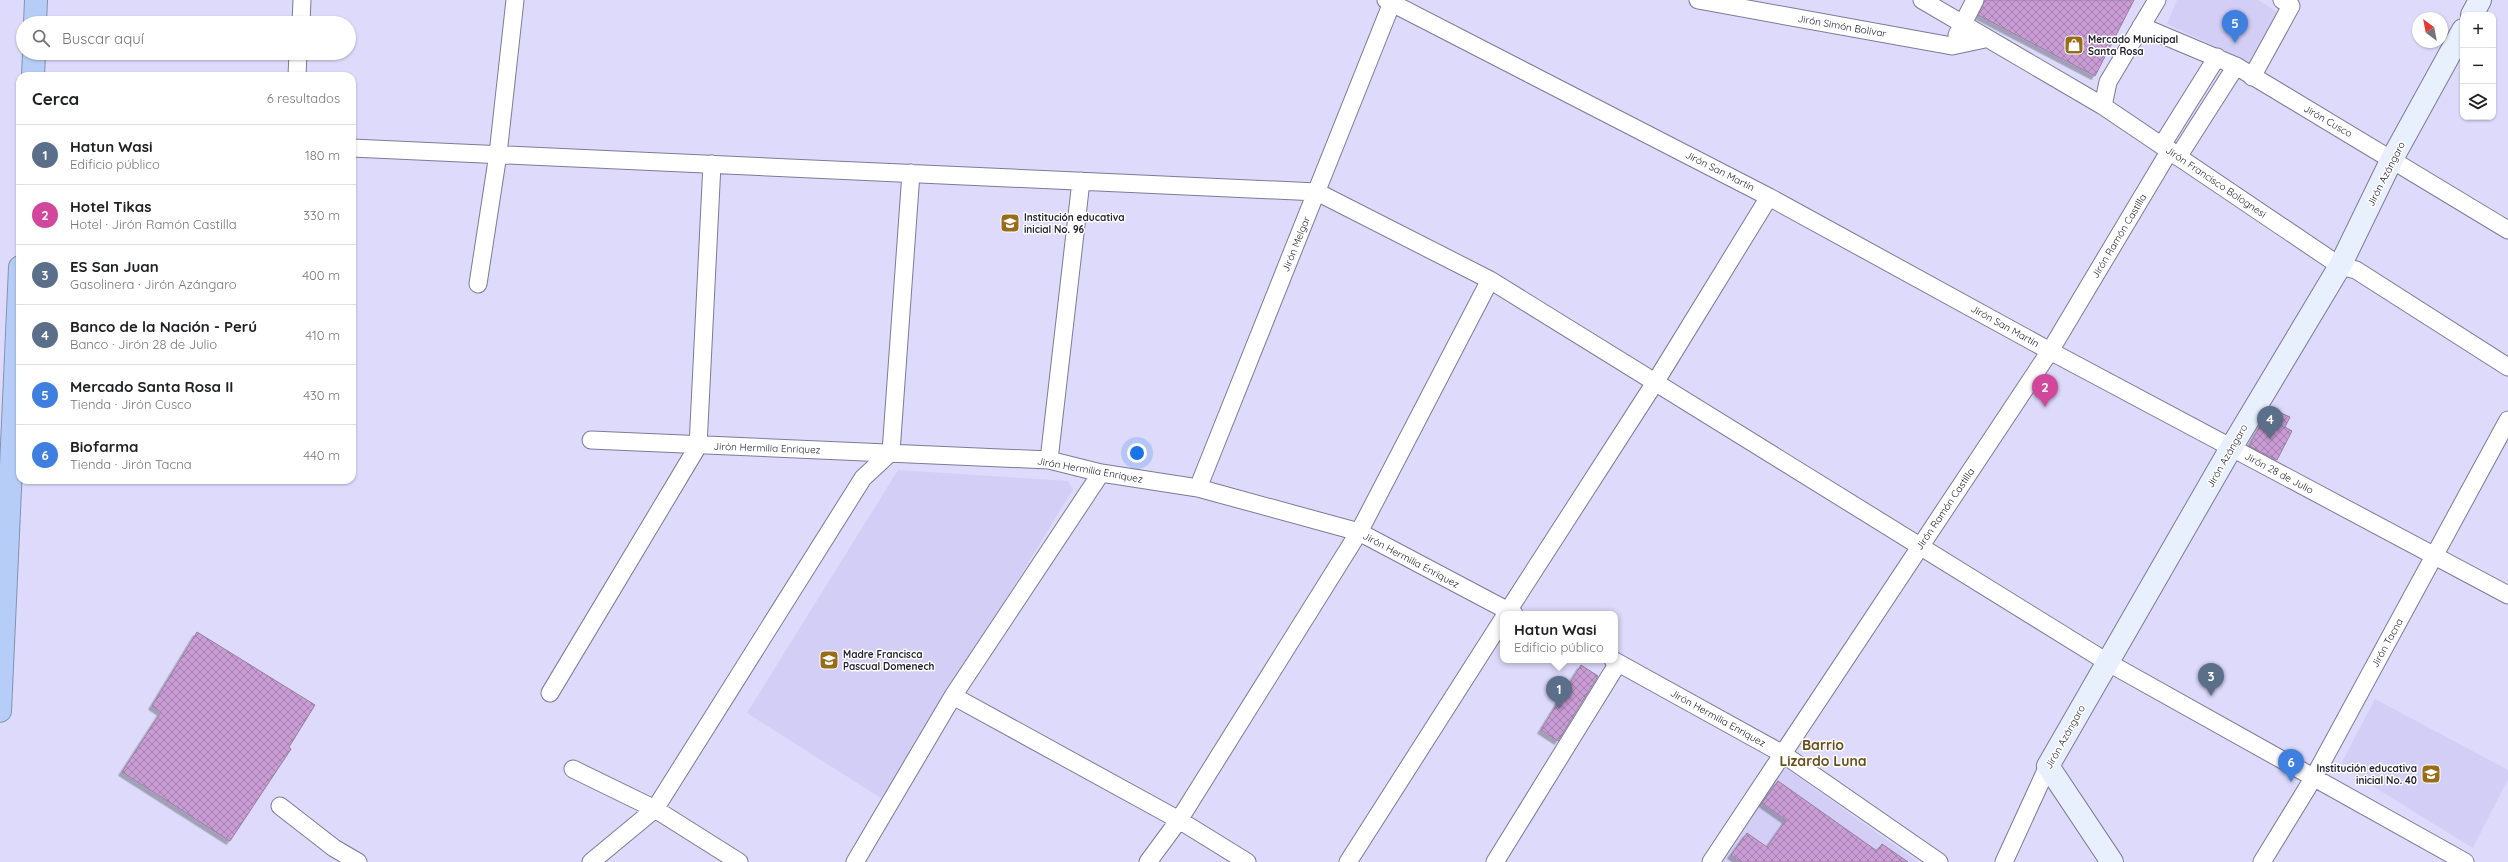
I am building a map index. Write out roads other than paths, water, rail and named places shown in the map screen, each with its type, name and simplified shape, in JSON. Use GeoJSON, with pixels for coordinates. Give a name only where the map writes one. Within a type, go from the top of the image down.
{"type":"FeatureCollection","features":[{"type":"Feature","properties":{"kind":"highway"},"geometry":{"type":"LineString","coordinates":[[35,16],[36,0]]}},
{"type":"Feature","properties":{"kind":"highway"},"geometry":{"type":"LineString","coordinates":[[33,72],[34,60]]}},
{"type":"Feature","properties":{"kind":"highway"},"geometry":{"type":"LineString","coordinates":[[0,711],[16,356]]}},
{"type":"Feature","properties":{"kind":"street"},"geometry":{"type":"LineString","coordinates":[[301,16],[302,0]]}},
{"type":"Feature","properties":{"kind":"street"},"geometry":{"type":"LineString","coordinates":[[478,284],[498,154],[515,0]]}},
{"type":"Feature","properties":{"kind":"street","name":"Jirón Simón Bolívar"},"geometry":{"type":"LineString","coordinates":[[1698,0],[1952,46],[1986,39]]}},
{"type":"Feature","properties":{"kind":"street","name":"Jirón Francisco Bolognesi"},"geometry":{"type":"LineString","coordinates":[[1922,0],[1962,25],[2103,106],[2340,266],[2356,270],[2508,367]]}},
{"type":"Feature","properties":{"kind":"street"},"geometry":{"type":"LineString","coordinates":[[1952,46],[1975,0]]}},
{"type":"Feature","properties":{"kind":"street"},"geometry":{"type":"LineString","coordinates":[[2103,106],[2108,82],[2157,0]]}},
{"type":"Feature","properties":{"kind":"street"},"geometry":{"type":"LineString","coordinates":[[2474,12],[2480,0]]}},
{"type":"Feature","properties":{"kind":"street","name":"Jirón Melgar"},"geometry":{"type":"LineString","coordinates":[[1198,488],[1317,192],[1391,1]]}},
{"type":"Feature","properties":{"kind":"street","name":"Jirón San Martín"},"geometry":{"type":"LineString","coordinates":[[1391,1],[1769,197],[2050,351]]}},
{"type":"Feature","properties":{"kind":"street"},"geometry":{"type":"LineString","coordinates":[[2252,77],[2287,3]]}},
{"type":"Feature","properties":{"kind":"street","name":"Jirón Cusco"},"geometry":{"type":"LineString","coordinates":[[2141,26],[2236,66],[2508,230]]}},
{"type":"Feature","properties":{"kind":"street","name":"Jirón Azángaro"},"geometry":{"type":"LineString","coordinates":[[2004,862],[2048,766],[2231,448],[2340,266],[2392,159],[2460,35]]}},
{"type":"Feature","properties":{"kind":"street"},"geometry":{"type":"LineString","coordinates":[[2170,151],[2217,57]]}},
{"type":"Feature","properties":{"kind":"street"},"geometry":{"type":"LineString","coordinates":[[297,72],[298,60]]}},
{"type":"Feature","properties":{"kind":"street"},"geometry":{"type":"LineString","coordinates":[[2170,151],[2236,66]]}},
{"type":"Feature","properties":{"kind":"street"},"geometry":{"type":"LineString","coordinates":[[356,148],[1317,192],[1490,280],[1921,545],[2107,662],[2465,862]]}},
{"type":"Feature","properties":{"kind":"street","name":"Jirón Ramón Castilla"},"geometry":{"type":"LineString","coordinates":[[1711,862],[2050,351],[2170,151]]}},
{"type":"Feature","properties":{"kind":"street"},"geometry":{"type":"LineString","coordinates":[[550,693],[698,446],[712,164]]}},
{"type":"Feature","properties":{"kind":"street"},"geometry":{"type":"LineString","coordinates":[[591,862],[655,809],[864,478],[891,452],[912,173]]}},
{"type":"Feature","properties":{"kind":"street"},"geometry":{"type":"LineString","coordinates":[[1049,460],[1082,181]]}},
{"type":"Feature","properties":{"kind":"street"},"geometry":{"type":"LineString","coordinates":[[1511,611],[1656,381],[1769,197]]}},
{"type":"Feature","properties":{"kind":"street"},"geometry":{"type":"LineString","coordinates":[[1148,862],[1179,820],[1359,532],[1490,280]]}},
{"type":"Feature","properties":{"kind":"street","name":"Jirón 28 de Julio"},"geometry":{"type":"LineString","coordinates":[[2050,351],[2434,557],[2508,595]]}},
{"type":"Feature","properties":{"kind":"street","name":"Jirón Tacna"},"geometry":{"type":"LineString","coordinates":[[2262,862],[2314,777],[2508,420]]}},
{"type":"Feature","properties":{"kind":"street","name":"Jirón Hermilia Enriquez"},"geometry":{"type":"LineString","coordinates":[[591,440],[698,446],[891,452],[1049,460],[1101,473],[1198,488],[1359,532],[1501,611]]}},
{"type":"Feature","properties":{"kind":"street"},"geometry":{"type":"LineString","coordinates":[[855,862],[953,696],[1101,473]]}},
{"type":"Feature","properties":{"kind":"street"},"geometry":{"type":"LineString","coordinates":[[1348,862],[1500,627]]}},
{"type":"Feature","properties":{"kind":"street","name":"Jirón Hermilia Enriquez"},"geometry":{"type":"LineString","coordinates":[[1618,662],[1782,754],[1939,862]]}},
{"type":"Feature","properties":{"kind":"street"},"geometry":{"type":"LineString","coordinates":[[1495,862],[1615,663]]}},
{"type":"Feature","properties":{"kind":"street"},"geometry":{"type":"LineString","coordinates":[[953,696],[1179,820],[1248,862]]}},
{"type":"Feature","properties":{"kind":"street"},"geometry":{"type":"LineString","coordinates":[[2048,766],[2112,862]]}},
{"type":"Feature","properties":{"kind":"street"},"geometry":{"type":"LineString","coordinates":[[573,769],[655,809],[738,862]]}},
{"type":"Feature","properties":{"kind":"street"},"geometry":{"type":"LineString","coordinates":[[280,806],[334,848],[358,862]]}},
{"type":"Feature","properties":{"kind":"place","name":"Mercado Santa Rosa II"},"geometry":{"type":"Point","coordinates":[2235,43]}},
{"type":"Feature","properties":{"kind":"place","name":"Mercado Municipal Santa Rosa"},"geometry":{"type":"Point","coordinates":[2074,45]}},
{"type":"Feature","properties":{"kind":"place","name":"Institución educativa inicial No. 96"},"geometry":{"type":"Point","coordinates":[1010,223]}},
{"type":"Feature","properties":{"kind":"place","name":"Hotel Tikas"},"geometry":{"type":"Point","coordinates":[2045,407]}},
{"type":"Feature","properties":{"kind":"place","name":"Banco de la Nación - Perú"},"geometry":{"type":"Point","coordinates":[2270,439]}},
{"type":"Feature","properties":{"kind":"place","name":"Madre Francisca Pascual Domenech"},"geometry":{"type":"Point","coordinates":[829,660]}},
{"type":"Feature","properties":{"kind":"place","name":"ES San Juan"},"geometry":{"type":"Point","coordinates":[2211,696]}},
{"type":"Feature","properties":{"kind":"place","name":"Hatun Wasi"},"geometry":{"type":"Point","coordinates":[1559,709]}},
{"type":"Feature","properties":{"kind":"place","name":"Institución educativa inicial No. 40"},"geometry":{"type":"Point","coordinates":[2431,774]}},
{"type":"Feature","properties":{"kind":"place","name":"Biofarma"},"geometry":{"type":"Point","coordinates":[2291,782]}},
{"type":"Feature","properties":{"kind":"district","name":"Barrio Lizardo Luna"},"geometry":{"type":"Point","coordinates":[1823,754]}}]}
